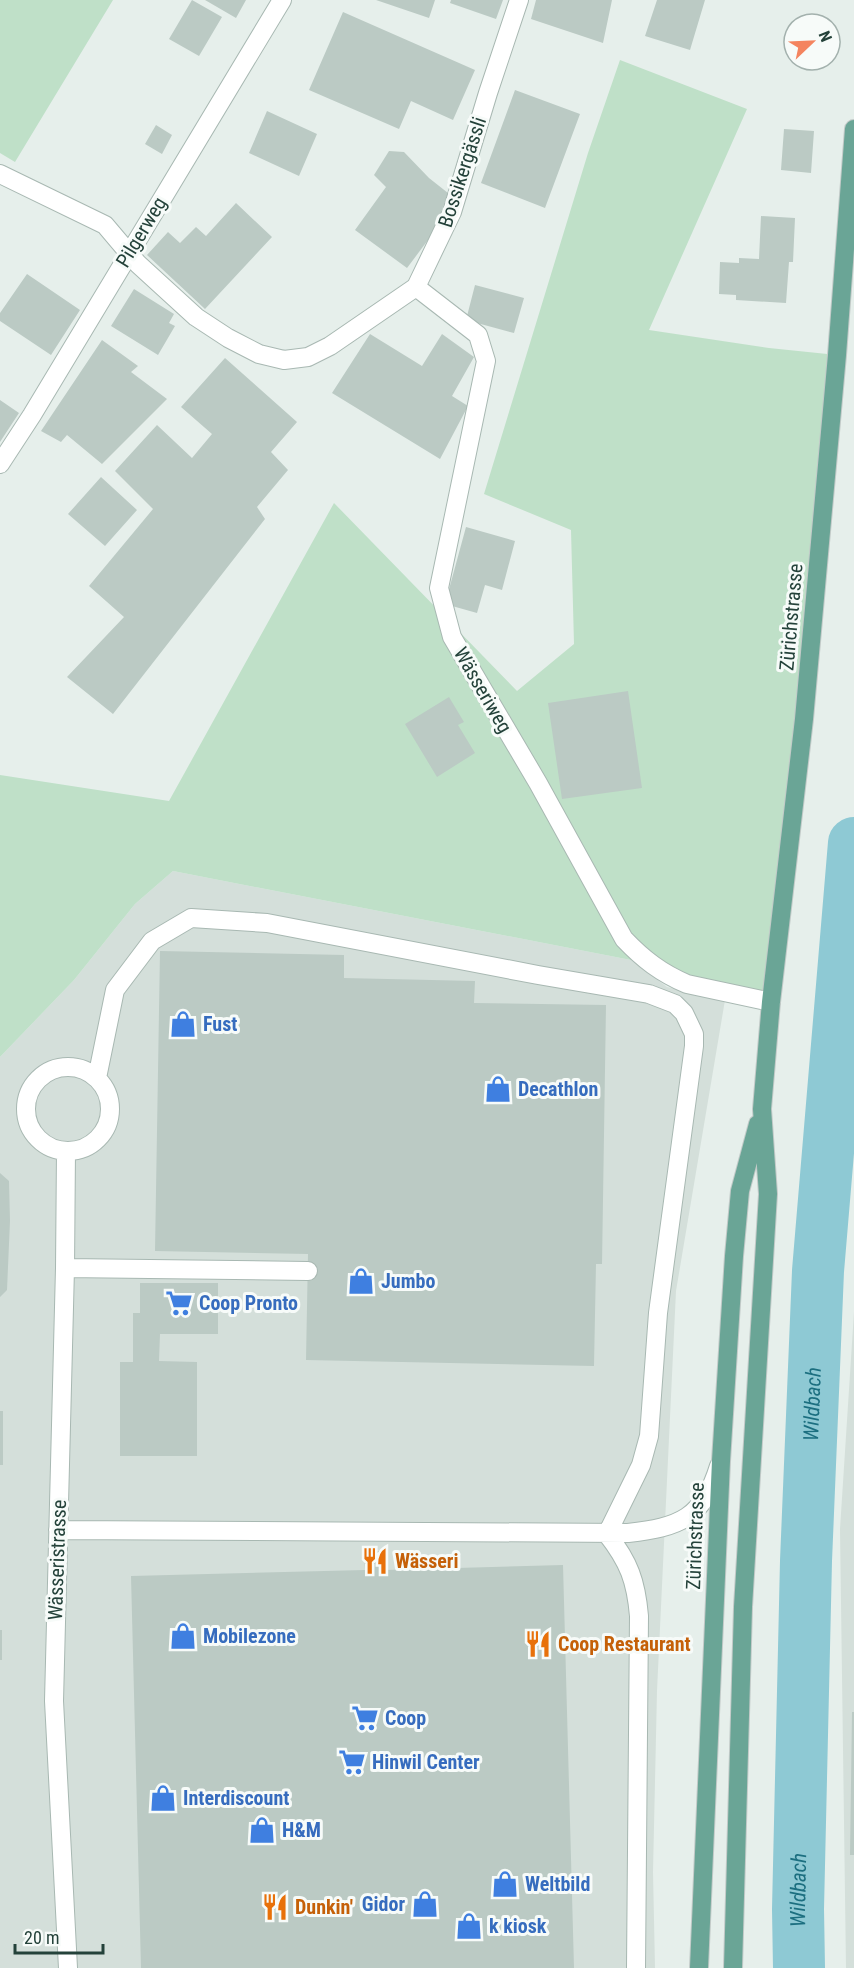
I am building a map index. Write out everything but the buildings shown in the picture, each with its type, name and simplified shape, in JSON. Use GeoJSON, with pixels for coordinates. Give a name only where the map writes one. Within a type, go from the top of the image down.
{"type":"FeatureCollection","features":[{"type":"Feature","properties":{"kind":"main road","name":"Zürichstrasse"},"geometry":{"type":"LineString","coordinates":[[733,1968],[743,1607],[768,1194],[762,1108],[771,1002],[806,696],[837,355],[854,129]]}},
{"type":"Feature","properties":{"kind":"main road","name":"Zürichstrasse"},"geometry":{"type":"LineString","coordinates":[[699,1968],[720,1461],[734,1256],[740,1191],[762,1108]]}},
{"type":"Feature","properties":{"kind":"street","name":"Pilgerweg"},"geometry":{"type":"LineString","coordinates":[[0,464],[32,415],[282,0]]}},
{"type":"Feature","properties":{"kind":"street","name":"Bossikergässli"},"geometry":{"type":"LineString","coordinates":[[0,174],[105,225],[138,264],[196,317],[228,338],[259,354],[284,360],[308,357],[330,346],[416,286],[452,212],[519,0]]}},
{"type":"Feature","properties":{"kind":"street","name":"Wässeriweg"},"geometry":{"type":"LineString","coordinates":[[416,286],[478,335],[486,361],[439,588],[452,637],[538,783],[624,939],[652,966],[675,979],[687,984],[771,1002]]}},
{"type":"Feature","properties":{"kind":"street"},"geometry":{"type":"LineString","coordinates":[[97,1078],[115,990],[152,941],[191,918],[267,923],[649,994],[675,1004],[684,1013],[694,1034],[694,1046],[692,1078],[658,1313],[649,1436],[641,1465],[607,1534]]}},
{"type":"Feature","properties":{"kind":"street"},"geometry":{"type":"LineString","coordinates":[[63,1066],[87,1071],[97,1078],[106,1089],[110,1104],[109,1118],[104,1132],[94,1142],[81,1149],[66,1151],[54,1149],[42,1143],[33,1134],[27,1122],[25,1110],[27,1097],[40,1076],[51,1069],[63,1066]]}},
{"type":"Feature","properties":{"kind":"street","name":"Wässeristrasse"},"geometry":{"type":"LineString","coordinates":[[66,1151],[54,1701],[68,1968]]}},
{"type":"Feature","properties":{"kind":"street"},"geometry":{"type":"LineString","coordinates":[[65,1268],[308,1271]]}},
{"type":"Feature","properties":{"kind":"street"},"geometry":{"type":"LineString","coordinates":[[58,1530],[607,1534],[661,1529],[691,1515],[706,1497],[720,1461]]}},
{"type":"Feature","properties":{"kind":"street"},"geometry":{"type":"LineString","coordinates":[[607,1534],[630,1569],[635,1582],[639,1616],[636,1968]]}},
{"type":"Feature","properties":{"kind":"shaded area"},"geometry":{"type":"Polygon","coordinates":[[[173,871],[631,960],[667,987],[725,1000],[676,1291],[657,1691],[653,1872],[655,1968],[0,1968],[0,1057],[74,980],[135,904],[173,871]]]}},
{"type":"Feature","properties":{"kind":"shaded area"},"geometry":{"type":"Polygon","coordinates":[[[854,1312],[854,1968],[846,1968],[840,1529],[854,1312]]]}},
{"type":"Feature","properties":{"kind":"green space"},"geometry":{"type":"Polygon","coordinates":[[[0,0],[113,0],[15,162],[0,153],[0,0]]]}},
{"type":"Feature","properties":{"kind":"green space"},"geometry":{"type":"Polygon","coordinates":[[[620,60],[747,109],[649,330],[769,348],[837,355],[771,1002],[699,987],[631,960],[173,871],[135,904],[74,980],[0,1057],[0,775],[169,801],[334,503],[517,691],[574,644],[571,530],[484,494],[588,153],[620,60]]]}},
{"type":"Feature","properties":{"kind":"waterway","name":"Wildbach"},"geometry":{"type":"LineString","coordinates":[[799,1968],[798,1909],[806,1561],[818,1271],[854,843]]}},
{"type":"Feature","properties":{"kind":"place","name":"Fust"},"geometry":{"type":"Point","coordinates":[183,1024]}},
{"type":"Feature","properties":{"kind":"place","name":"Decathlon"},"geometry":{"type":"Point","coordinates":[498,1089]}},
{"type":"Feature","properties":{"kind":"place","name":"Jumbo"},"geometry":{"type":"Point","coordinates":[361,1281]}},
{"type":"Feature","properties":{"kind":"place","name":"Coop Pronto"},"geometry":{"type":"Point","coordinates":[179,1303]}},
{"type":"Feature","properties":{"kind":"place","name":"Wässeri"},"geometry":{"type":"Point","coordinates":[375,1561]}},
{"type":"Feature","properties":{"kind":"place","name":"Mobilezone"},"geometry":{"type":"Point","coordinates":[183,1636]}},
{"type":"Feature","properties":{"kind":"place","name":"Coop Restaurant"},"geometry":{"type":"Point","coordinates":[538,1644]}},
{"type":"Feature","properties":{"kind":"place","name":"Coop"},"geometry":{"type":"Point","coordinates":[365,1718]}},
{"type":"Feature","properties":{"kind":"place","name":"Hinwil Center"},"geometry":{"type":"Point","coordinates":[352,1762]}},
{"type":"Feature","properties":{"kind":"place","name":"Interdiscount"},"geometry":{"type":"Point","coordinates":[163,1798]}},
{"type":"Feature","properties":{"kind":"place","name":"H&M"},"geometry":{"type":"Point","coordinates":[262,1830]}},
{"type":"Feature","properties":{"kind":"place","name":"Weltbild"},"geometry":{"type":"Point","coordinates":[505,1884]}},
{"type":"Feature","properties":{"kind":"place","name":"Gidor"},"geometry":{"type":"Point","coordinates":[425,1904]}},
{"type":"Feature","properties":{"kind":"place","name":"Dunkin'"},"geometry":{"type":"Point","coordinates":[275,1907]}},
{"type":"Feature","properties":{"kind":"place","name":"k kiosk"},"geometry":{"type":"Point","coordinates":[469,1926]}}]}
